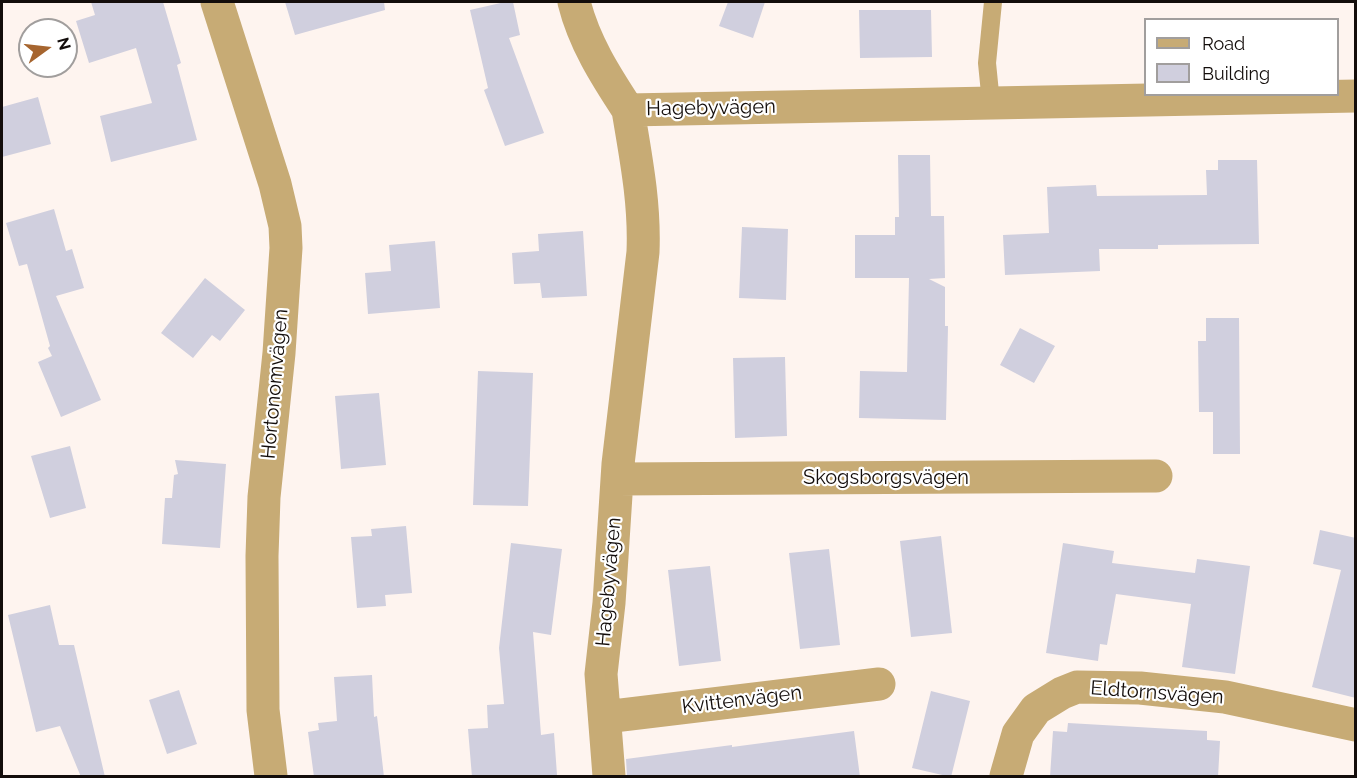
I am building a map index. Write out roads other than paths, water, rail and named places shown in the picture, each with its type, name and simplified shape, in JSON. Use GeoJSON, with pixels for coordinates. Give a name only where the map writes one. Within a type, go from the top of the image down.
{"type":"FeatureCollection","features":[{"type":"Feature","properties":{"kind":"street","name":"Hortonomvägen"},"geometry":{"type":"LineString","coordinates":[[217,2],[275,184],[285,226],[286,248],[279,352],[264,497],[262,556],[263,710],[271,777]]}},
{"type":"Feature","properties":{"kind":"street"},"geometry":{"type":"LineString","coordinates":[[574,2],[580,25],[602,70],[628,110]]}},
{"type":"Feature","properties":{"kind":"street","name":"Hagebyvägen"},"geometry":{"type":"LineString","coordinates":[[609,777],[601,674],[609,603],[616,479],[644,233],[641,186],[628,110],[1356,96]]}},
{"type":"Feature","properties":{"kind":"street","name":"Skogsborgsvägen"},"geometry":{"type":"LineString","coordinates":[[616,479],[1156,476]]}},
{"type":"Feature","properties":{"kind":"street","name":"Kvittenvägen"},"geometry":{"type":"LineString","coordinates":[[605,717],[879,684]]}},
{"type":"Feature","properties":{"kind":"street","name":"Eldtornsvägen"},"geometry":{"type":"LineString","coordinates":[[1006,777],[1018,734],[1036,709],[1062,693],[1077,687],[1140,687],[1225,697],[1356,725]]}},
{"type":"Feature","properties":{"kind":"lane"},"geometry":{"type":"LineString","coordinates":[[991,103],[987,63],[993,2]]}}]}
